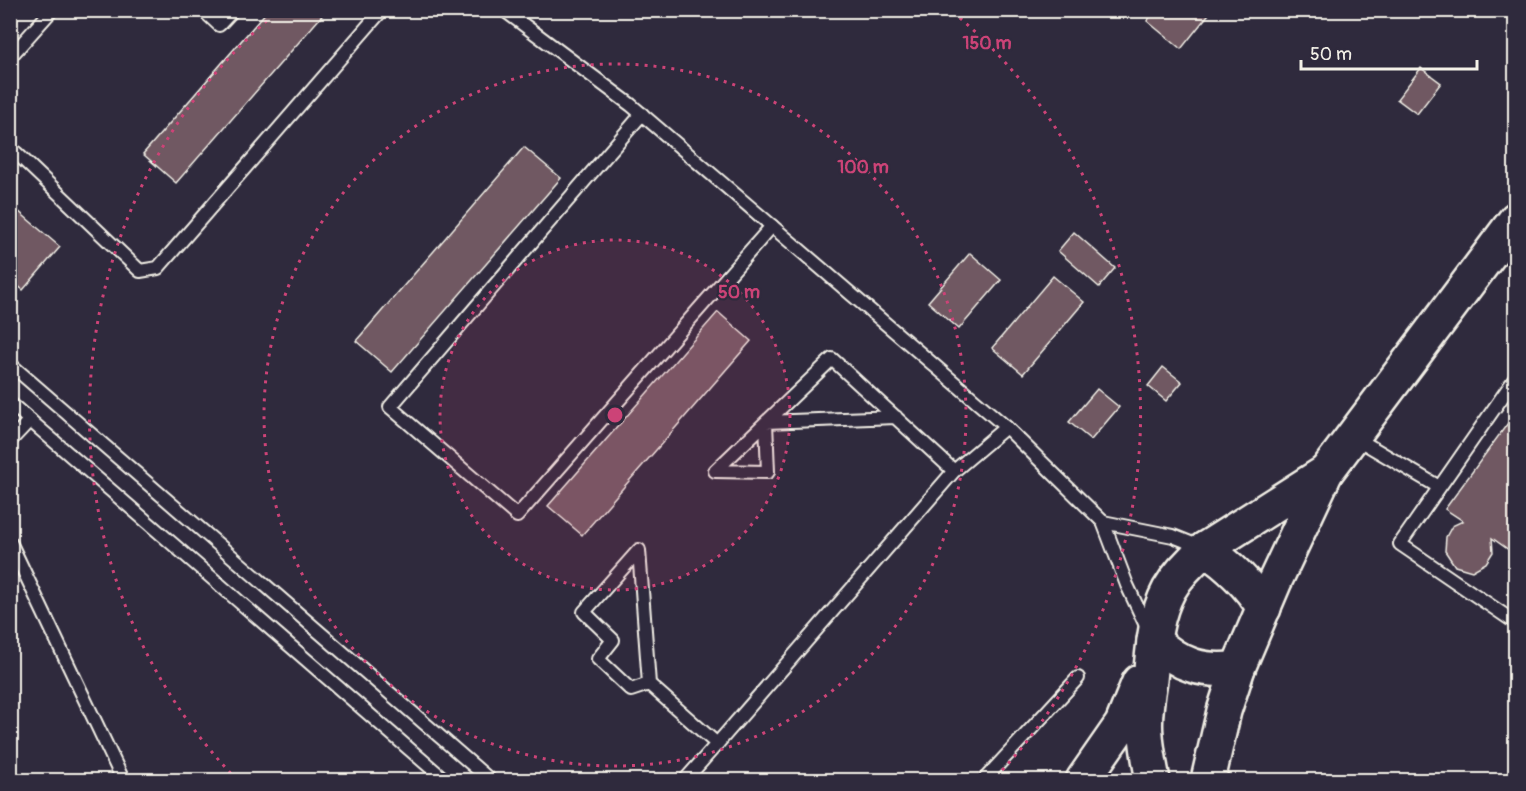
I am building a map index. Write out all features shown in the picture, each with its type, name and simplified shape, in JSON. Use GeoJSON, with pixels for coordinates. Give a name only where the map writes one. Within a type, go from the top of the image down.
{"type":"FeatureCollection","features":[{"type":"Feature","properties":{"kind":"main road"},"geometry":{"type":"LineString","coordinates":[[1208,780],[1224,711],[1238,668],[1326,472],[1515,219]]}},
{"type":"Feature","properties":{"kind":"main road"},"geometry":{"type":"LineString","coordinates":[[1153,780],[1145,718],[1157,624],[1168,591],[1189,563],[1205,549],[1326,472]]}},
{"type":"Feature","properties":{"kind":"main road"},"geometry":{"type":"LineString","coordinates":[[1205,549],[1244,581],[1264,608]]}},
{"type":"Feature","properties":{"kind":"main road"},"geometry":{"type":"LineString","coordinates":[[1154,641],[1178,660],[1193,666],[1223,670],[1238,668]]}},
{"type":"Feature","properties":{"kind":"main road"},"geometry":{"type":"LineString","coordinates":[[1083,780],[1122,724],[1154,641]]}},
{"type":"Feature","properties":{"kind":"lane"},"geometry":{"type":"LineString","coordinates":[[10,57],[52,10]]}},
{"type":"Feature","properties":{"kind":"lane"},"geometry":{"type":"LineString","coordinates":[[203,10],[219,25],[233,10]]}},
{"type":"Feature","properties":{"kind":"lane"},"geometry":{"type":"LineString","coordinates":[[10,147],[140,271],[158,268],[382,10]]}},
{"type":"Feature","properties":{"kind":"lane"},"geometry":{"type":"LineString","coordinates":[[504,10],[642,114],[1006,427],[1103,522],[1134,602],[1154,641]]}},
{"type":"Feature","properties":{"kind":"lane"},"geometry":{"type":"LineString","coordinates":[[642,114],[390,407],[517,516],[772,226]]}},
{"type":"Feature","properties":{"kind":"lane"},"geometry":{"type":"LineString","coordinates":[[766,422],[768,472],[715,471],[766,422],[832,359],[954,471]]}},
{"type":"Feature","properties":{"kind":"lane"},"geometry":{"type":"LineString","coordinates":[[10,364],[490,780]]}},
{"type":"Feature","properties":{"kind":"lane"},"geometry":{"type":"LineString","coordinates":[[1515,381],[1400,544],[1515,623]]}},
{"type":"Feature","properties":{"kind":"lane"},"geometry":{"type":"LineString","coordinates":[[10,403],[445,780]]}},
{"type":"Feature","properties":{"kind":"lane"},"geometry":{"type":"LineString","coordinates":[[766,422],[896,417]]}},
{"type":"Feature","properties":{"kind":"lane"},"geometry":{"type":"LineString","coordinates":[[10,441],[30,420]]}},
{"type":"Feature","properties":{"kind":"lane"},"geometry":{"type":"LineString","coordinates":[[685,780],[954,471],[1006,427]]}},
{"type":"Feature","properties":{"kind":"lane"},"geometry":{"type":"LineString","coordinates":[[1353,436],[1439,487]]}},
{"type":"Feature","properties":{"kind":"lane"},"geometry":{"type":"LineString","coordinates":[[1103,522],[1173,536],[1205,549]]}},
{"type":"Feature","properties":{"kind":"lane"},"geometry":{"type":"LineString","coordinates":[[10,542],[123,780]]}},
{"type":"Feature","properties":{"kind":"lane"},"geometry":{"type":"LineString","coordinates":[[649,684],[631,690],[598,659],[613,640],[584,612],[639,550],[649,684],[717,744]]}},
{"type":"Feature","properties":{"kind":"lane"},"geometry":{"type":"LineString","coordinates":[[984,780],[1078,678]]}},
{"type":"Feature","properties":{"kind":"building"},"geometry":{"type":"Polygon","coordinates":[[[268,10],[327,10],[176,183],[143,154],[268,10]]]}},
{"type":"Feature","properties":{"kind":"building"},"geometry":{"type":"Polygon","coordinates":[[[1156,10],[1212,10],[1181,49],[1147,21],[1156,10]]]}},
{"type":"Feature","properties":{"kind":"building"},"geometry":{"type":"Polygon","coordinates":[[[1421,68],[1441,83],[1417,114],[1397,99],[1421,68]]]}},
{"type":"Feature","properties":{"kind":"building"},"geometry":{"type":"Polygon","coordinates":[[[524,147],[561,178],[392,372],[356,341],[524,147]]]}},
{"type":"Feature","properties":{"kind":"building"},"geometry":{"type":"Polygon","coordinates":[[[10,204],[60,247],[23,290],[10,279],[10,204]]]}},
{"type":"Feature","properties":{"kind":"building"},"geometry":{"type":"Polygon","coordinates":[[[1074,232],[1115,268],[1099,287],[1058,251],[1074,232]]]}},
{"type":"Feature","properties":{"kind":"building"},"geometry":{"type":"Polygon","coordinates":[[[970,253],[1001,280],[959,329],[928,302],[970,253]]]}},
{"type":"Feature","properties":{"kind":"building"},"geometry":{"type":"Polygon","coordinates":[[[1053,276],[1084,302],[1023,374],[992,348],[1053,276]]]}},
{"type":"Feature","properties":{"kind":"building"},"geometry":{"type":"Polygon","coordinates":[[[718,312],[751,341],[582,535],[548,506],[718,312]]]}},
{"type":"Feature","properties":{"kind":"building"},"geometry":{"type":"Polygon","coordinates":[[[1163,367],[1182,382],[1166,401],[1148,386],[1163,367]]]}},
{"type":"Feature","properties":{"kind":"building"},"geometry":{"type":"Polygon","coordinates":[[[1097,389],[1119,407],[1091,440],[1069,422],[1097,389]]]}},
{"type":"Feature","properties":{"kind":"building"},"geometry":{"type":"Polygon","coordinates":[[[1516,412],[1516,493],[1514,495],[1516,496],[1516,555],[1492,538],[1493,552],[1486,563],[1472,571],[1455,566],[1445,551],[1446,537],[1452,526],[1463,521],[1445,509],[1516,412]]]}}]}
